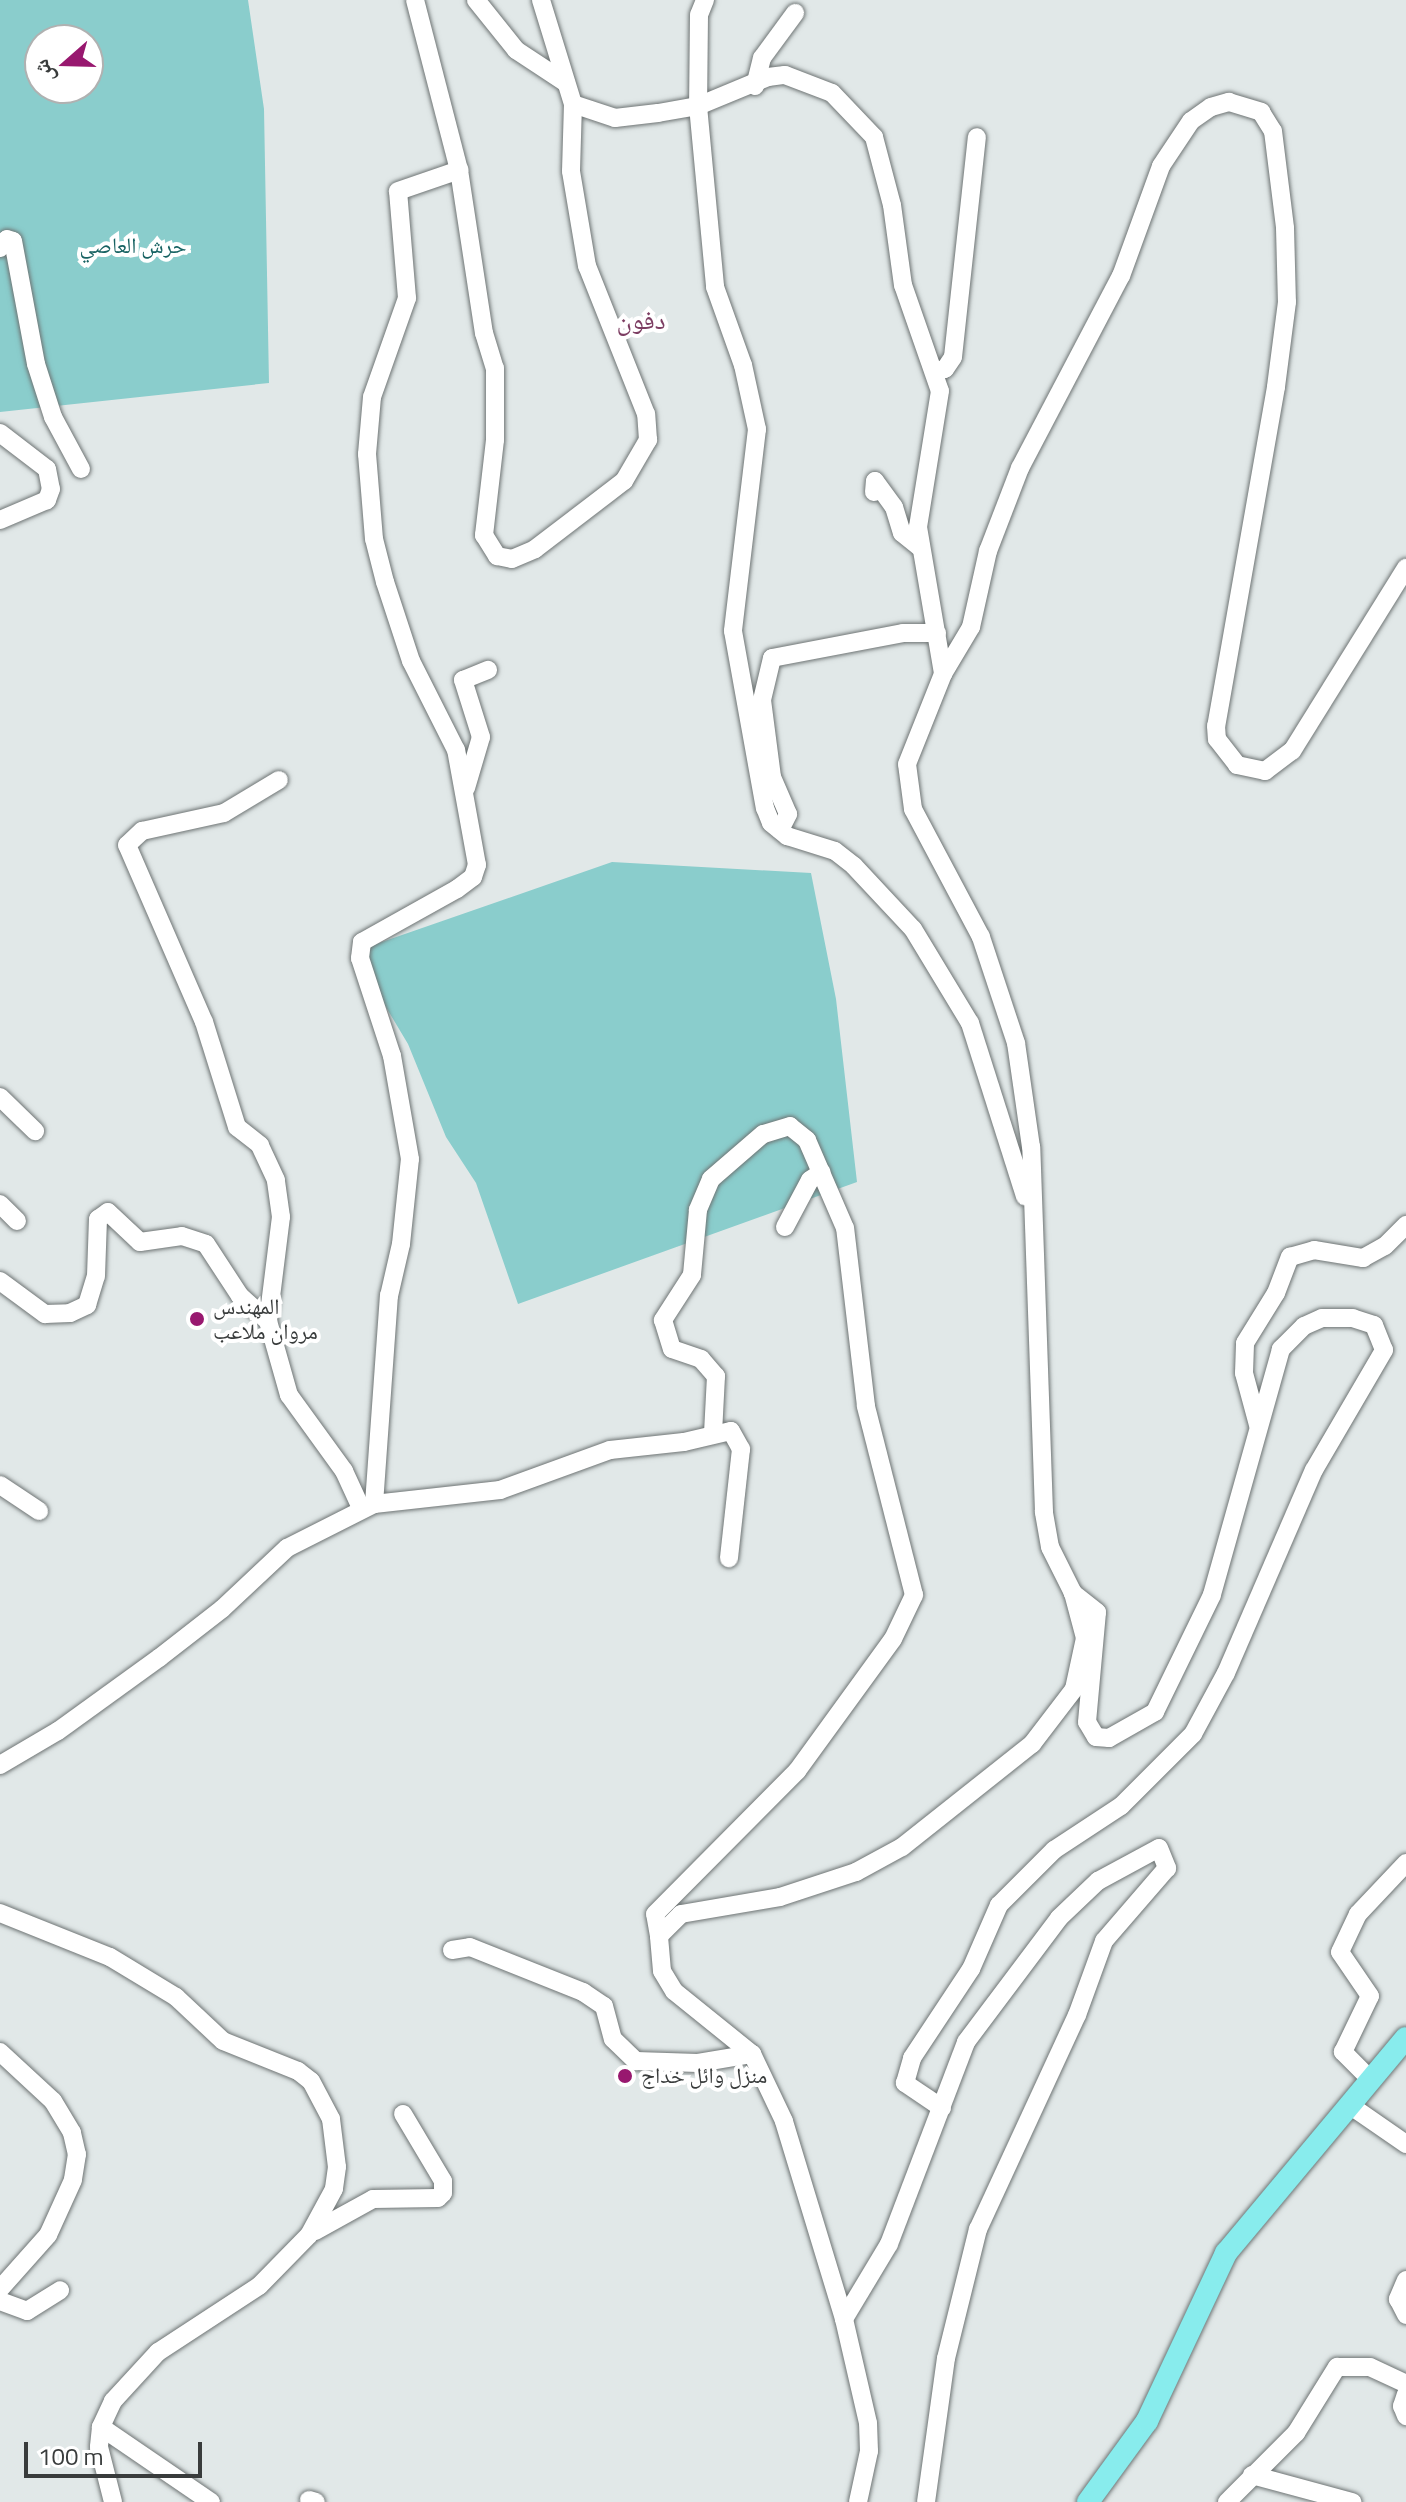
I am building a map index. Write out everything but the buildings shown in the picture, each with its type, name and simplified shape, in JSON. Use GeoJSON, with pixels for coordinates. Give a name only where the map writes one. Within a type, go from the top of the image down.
{"type":"FeatureCollection","features":[{"type":"Feature","properties":{"kind":"main road"},"geometry":{"type":"LineString","coordinates":[[1088,2502],[1147,2421],[1226,2253],[1406,2038]]}},
{"type":"Feature","properties":{"kind":"street"},"geometry":{"type":"LineString","coordinates":[[415,0],[459,170],[496,381],[491,498],[484,535],[497,556],[512,559],[535,549],[624,481],[648,440],[642,403],[587,266],[571,171],[573,104],[541,0]]}},
{"type":"Feature","properties":{"kind":"street"},"geometry":{"type":"LineString","coordinates":[[476,0],[516,50],[566,83]]}},
{"type":"Feature","properties":{"kind":"street"},"geometry":{"type":"LineString","coordinates":[[705,0],[699,15],[698,106],[715,287],[743,365],[757,429],[733,631],[765,808],[780,830],[809,846],[835,851],[913,929],[970,1023],[1031,1214]]}},
{"type":"Feature","properties":{"kind":"street"},"geometry":{"type":"LineString","coordinates":[[755,86],[762,58],[795,13]]}},
{"type":"Feature","properties":{"kind":"street"},"geometry":{"type":"LineString","coordinates":[[573,104],[615,118],[698,106],[774,76],[808,81],[846,103],[874,137],[892,205],[903,285],[936,371],[938,420],[918,527],[943,674]]}},
{"type":"Feature","properties":{"kind":"street"},"geometry":{"type":"LineString","coordinates":[[659,1936],[681,1914],[780,1897],[856,1872],[902,1847],[991,1781],[1059,1714],[1074,1689],[1085,1638],[1073,1593],[1050,1547],[1044,1512],[1031,1147],[1016,1043],[981,937],[913,809],[907,787],[916,737],[943,674],[971,627],[988,551],[1020,468],[1121,276],[1161,166],[1191,121],[1211,107],[1229,102],[1261,112],[1273,131],[1285,228],[1287,302],[1216,726],[1217,739],[1237,765],[1265,771],[1292,751],[1406,568]]}},
{"type":"Feature","properties":{"kind":"street"},"geometry":{"type":"LineString","coordinates":[[936,371],[945,369],[953,357],[977,137]]}},
{"type":"Feature","properties":{"kind":"street"},"geometry":{"type":"LineString","coordinates":[[367,1506],[389,1296],[401,1244],[410,1159],[392,1056],[360,958],[362,942],[473,877],[477,865],[466,788],[456,750],[394,613],[374,539],[367,454],[372,397],[407,298],[398,191],[459,170]]}},
{"type":"Feature","properties":{"kind":"street"},"geometry":{"type":"LineString","coordinates":[[0,248],[7,239],[13,241],[36,364],[53,417],[81,469]]}},
{"type":"Feature","properties":{"kind":"street"},"geometry":{"type":"LineString","coordinates":[[0,433],[47,469],[51,489],[47,500],[0,520]]}},
{"type":"Feature","properties":{"kind":"street"},"geometry":{"type":"LineString","coordinates":[[874,492],[875,481],[894,507],[902,533],[919,547]]}},
{"type":"Feature","properties":{"kind":"street"},"geometry":{"type":"LineString","coordinates":[[780,830],[788,814],[772,777],[762,700],[772,658],[903,633],[937,633]]}},
{"type":"Feature","properties":{"kind":"street"},"geometry":{"type":"LineString","coordinates":[[466,788],[481,737],[463,680],[488,670]]}},
{"type":"Feature","properties":{"kind":"street"},"geometry":{"type":"LineString","coordinates":[[279,780],[224,813],[142,831],[127,845],[224,1073],[233,1119],[260,1145],[276,1180],[281,1217],[268,1321],[289,1395],[367,1506]]}},
{"type":"Feature","properties":{"kind":"street"},"geometry":{"type":"LineString","coordinates":[[0,1097],[35,1131]]}},
{"type":"Feature","properties":{"kind":"street"},"geometry":{"type":"LineString","coordinates":[[713,1434],[716,1376],[701,1359],[672,1349],[663,1320],[692,1275],[703,1192],[720,1170],[778,1127],[790,1126],[803,1135],[845,1228],[866,1406],[914,1595],[893,1639],[797,1771],[655,1914],[662,1971],[674,1991],[752,2054],[784,2121],[844,2319],[868,2423],[869,2451],[858,2502]]}},
{"type":"Feature","properties":{"kind":"street"},"geometry":{"type":"LineString","coordinates":[[785,1227],[810,1180],[822,1172]]}},
{"type":"Feature","properties":{"kind":"street"},"geometry":{"type":"LineString","coordinates":[[0,1204],[17,1221]]}},
{"type":"Feature","properties":{"kind":"street"},"geometry":{"type":"LineString","coordinates":[[0,1281],[45,1314],[70,1313],[87,1305],[96,1276],[98,1219],[108,1212],[140,1242],[182,1236],[206,1244],[240,1296],[268,1321]]}},
{"type":"Feature","properties":{"kind":"street"},"geometry":{"type":"LineString","coordinates":[[1258,1425],[1244,1373],[1245,1343],[1276,1293],[1290,1257],[1314,1250],[1363,1258],[1385,1246],[1406,1225]]}},
{"type":"Feature","properties":{"kind":"street"},"geometry":{"type":"LineString","coordinates":[[942,2108],[905,2083],[912,2058],[971,1969],[999,1905],[1054,1850],[1132,1796],[1193,1734],[1226,1673],[1314,1470],[1384,1350],[1379,1332],[1366,1320],[1338,1316],[1304,1326],[1281,1349],[1212,1595],[1155,1712],[1109,1738],[1096,1737],[1087,1722],[1097,1612],[1073,1593]]}},
{"type":"Feature","properties":{"kind":"street"},"geometry":{"type":"LineString","coordinates":[[0,1765],[58,1731],[159,1658],[222,1609],[287,1548],[367,1506],[500,1490],[610,1450],[684,1442],[731,1431],[741,1449],[729,1558]]}},
{"type":"Feature","properties":{"kind":"street"},"geometry":{"type":"LineString","coordinates":[[0,1485],[39,1511]]}},
{"type":"Feature","properties":{"kind":"street"},"geometry":{"type":"LineString","coordinates":[[844,2319],[889,2244],[966,2042],[1059,1918],[1098,1881],[1159,1848],[1167,1868],[1104,1941],[1077,2015],[978,2229],[946,2358],[926,2502]]}},
{"type":"Feature","properties":{"kind":"street"},"geometry":{"type":"LineString","coordinates":[[1371,2080],[1343,2052],[1370,1996],[1340,1952],[1358,1914],[1406,1863]]}},
{"type":"Feature","properties":{"kind":"street"},"geometry":{"type":"LineString","coordinates":[[0,1913],[110,1957],[176,1997],[223,2041],[311,2081],[331,2119],[337,2167],[325,2212],[309,2235],[259,2286],[140,2368],[113,2401],[101,2427],[99,2447],[113,2502]]}},
{"type":"Feature","properties":{"kind":"street"},"geometry":{"type":"LineString","coordinates":[[452,1950],[470,1947],[583,1992],[604,2006],[613,2039],[636,2061],[698,2063],[752,2054]]}},
{"type":"Feature","properties":{"kind":"street"},"geometry":{"type":"LineString","coordinates":[[0,2052],[53,2101],[72,2133],[77,2154],[73,2180],[48,2235],[0,2289]]}},
{"type":"Feature","properties":{"kind":"street"},"geometry":{"type":"LineString","coordinates":[[1351,2106],[1406,2144]]}},
{"type":"Feature","properties":{"kind":"street"},"geometry":{"type":"LineString","coordinates":[[309,2235],[373,2199],[438,2198],[443,2193],[443,2181],[403,2114]]}},
{"type":"Feature","properties":{"kind":"street"},"geometry":{"type":"LineString","coordinates":[[1406,2280],[1398,2299],[1406,2315]]}},
{"type":"Feature","properties":{"kind":"street"},"geometry":{"type":"LineString","coordinates":[[0,2301],[27,2311],[60,2290]]}},
{"type":"Feature","properties":{"kind":"street"},"geometry":{"type":"LineString","coordinates":[[1227,2502],[1296,2433],[1337,2367],[1370,2367],[1406,2384]]}},
{"type":"Feature","properties":{"kind":"street"},"geometry":{"type":"LineString","coordinates":[[1406,2394],[1406,2416]]}},
{"type":"Feature","properties":{"kind":"street"},"geometry":{"type":"LineString","coordinates":[[101,2427],[211,2502]]}},
{"type":"Feature","properties":{"kind":"street"},"geometry":{"type":"LineString","coordinates":[[1252,2475],[1352,2502]]}},
{"type":"Feature","properties":{"kind":"green space","name":"حرش العاصي"},"geometry":{"type":"Polygon","coordinates":[[[0,0],[248,0],[264,109],[269,383],[0,412],[0,0]]]}},
{"type":"Feature","properties":{"kind":"green space"},"geometry":{"type":"Polygon","coordinates":[[[612,862],[811,873],[836,999],[857,1182],[518,1304],[476,1183],[446,1137],[408,1044],[353,952],[612,862]]]}},
{"type":"Feature","properties":{"kind":"place","name":"المهندس مروان ملاعب"},"geometry":{"type":"Point","coordinates":[197,1319]}},
{"type":"Feature","properties":{"kind":"place","name":"منزل وائل خداج"},"geometry":{"type":"Point","coordinates":[625,2076]}},
{"type":"Feature","properties":{"kind":"district","name":"دفون"},"geometry":{"type":"Point","coordinates":[641,320]}}]}
